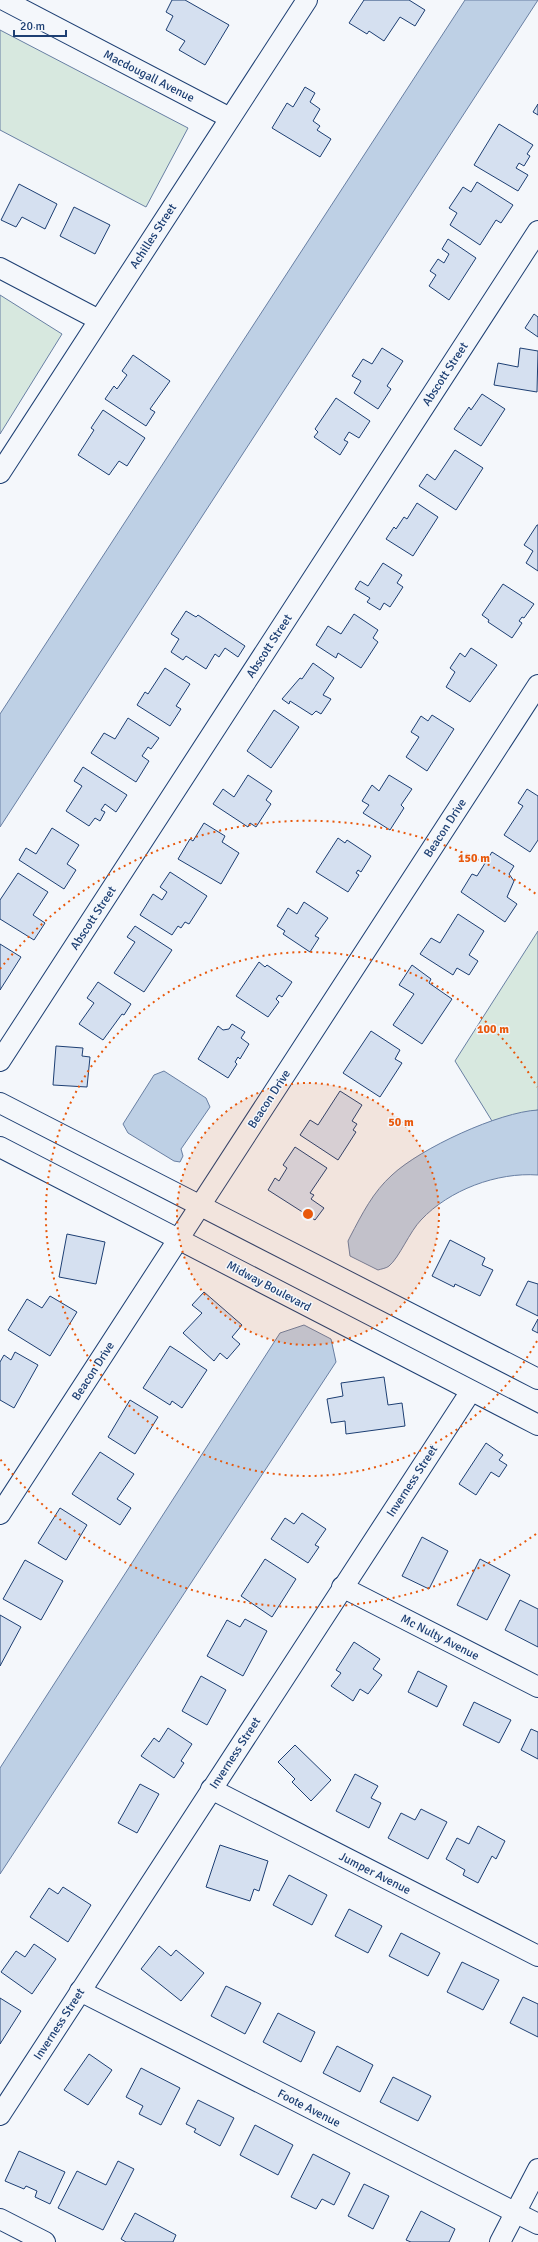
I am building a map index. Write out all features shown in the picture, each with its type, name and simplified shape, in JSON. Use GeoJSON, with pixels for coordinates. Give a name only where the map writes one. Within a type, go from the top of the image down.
{"type":"FeatureCollection","features":[{"type":"Feature","properties":{"kind":"street","name":"Macdougall Avenue"},"geometry":{"type":"LineString","coordinates":[[4,0],[230,118]]}},
{"type":"Feature","properties":{"kind":"street","name":"Achilles Street"},"geometry":{"type":"LineString","coordinates":[[0,473],[307,0]]}},
{"type":"Feature","properties":{"kind":"street","name":"Abscott Street"},"geometry":{"type":"LineString","coordinates":[[0,1061],[538,231]]}},
{"type":"Feature","properties":{"kind":"street"},"geometry":{"type":"LineString","coordinates":[[0,268],[99,320]]}},
{"type":"Feature","properties":{"kind":"street","name":"Beacon Drive"},"geometry":{"type":"LineString","coordinates":[[0,1514],[538,685]]}},
{"type":"Feature","properties":{"kind":"street"},"geometry":{"type":"LineString","coordinates":[[0,1104],[538,1379]]}},
{"type":"Feature","properties":{"kind":"street","name":"Midway Boulevard"},"geometry":{"type":"LineString","coordinates":[[0,1147],[538,1425]]}},
{"type":"Feature","properties":{"kind":"street","name":"Inverness Street"},"geometry":{"type":"LineString","coordinates":[[0,2115],[342,1587],[471,1391]]}},
{"type":"Feature","properties":{"kind":"street","name":"Mc Nulty Avenue"},"geometry":{"type":"LineString","coordinates":[[342,1587],[538,1687]]}},
{"type":"Feature","properties":{"kind":"street","name":"Jumper Avenue"},"geometry":{"type":"LineString","coordinates":[[211,1789],[538,1956]]}},
{"type":"Feature","properties":{"kind":"street","name":"Foote Avenue"},"geometry":{"type":"LineString","coordinates":[[80,1991],[538,2224]]}},
{"type":"Feature","properties":{"kind":"street"},"geometry":{"type":"LineString","coordinates":[[500,2242],[538,2169]]}},
{"type":"Feature","properties":{"kind":"street"},"geometry":{"type":"LineString","coordinates":[[0,2219],[45,2242]]}},
{"type":"Feature","properties":{"kind":"shaded area"},"geometry":{"type":"Polygon","coordinates":[[[0,30],[188,128],[146,207],[0,130],[0,30]]]}},
{"type":"Feature","properties":{"kind":"shaded area"},"geometry":{"type":"Polygon","coordinates":[[[0,295],[62,334],[0,434],[0,295]]]}},
{"type":"Feature","properties":{"kind":"shaded area"},"geometry":{"type":"Polygon","coordinates":[[[538,931],[538,1110],[492,1121],[455,1061],[538,931]]]}},
{"type":"Feature","properties":{"kind":"water"},"geometry":{"type":"Polygon","coordinates":[[[465,0],[538,0],[0,827],[0,714],[465,0]]]}},
{"type":"Feature","properties":{"kind":"water"},"geometry":{"type":"Polygon","coordinates":[[[164,1071],[206,1098],[210,1107],[181,1149],[183,1156],[180,1162],[174,1161],[128,1133],[123,1124],[154,1075],[164,1071]]]}},
{"type":"Feature","properties":{"kind":"water"},"geometry":{"type":"Polygon","coordinates":[[[538,1110],[538,1175],[522,1175],[490,1180],[475,1185],[445,1200],[432,1209],[421,1220],[397,1257],[387,1267],[378,1270],[350,1256],[348,1241],[374,1196],[392,1175],[422,1154],[461,1133],[503,1117],[538,1110]]]}},
{"type":"Feature","properties":{"kind":"water"},"geometry":{"type":"Polygon","coordinates":[[[304,1325],[331,1339],[336,1362],[0,1874],[0,1768],[280,1333],[304,1325]]]}},
{"type":"Feature","properties":{"kind":"building"},"geometry":{"type":"Polygon","coordinates":[[[172,0],[185,0],[229,25],[205,65],[179,50],[185,41],[166,30],[173,16],[166,12],[172,0]]]}},
{"type":"Feature","properties":{"kind":"building"},"geometry":{"type":"Polygon","coordinates":[[[364,0],[409,0],[425,10],[415,26],[400,17],[384,41],[369,31],[367,34],[349,23],[364,0]]]}},
{"type":"Feature","properties":{"kind":"building"},"geometry":{"type":"Polygon","coordinates":[[[305,87],[315,93],[310,102],[320,109],[313,121],[320,126],[317,130],[331,139],[320,157],[272,128],[287,103],[293,107],[305,87]]]}},
{"type":"Feature","properties":{"kind":"building"},"geometry":{"type":"Polygon","coordinates":[[[538,104],[538,115],[533,112],[538,104]]]}},
{"type":"Feature","properties":{"kind":"building"},"geometry":{"type":"Polygon","coordinates":[[[499,124],[533,145],[527,154],[530,156],[524,166],[519,163],[516,168],[528,175],[518,191],[474,165],[499,124]]]}},
{"type":"Feature","properties":{"kind":"building"},"geometry":{"type":"Polygon","coordinates":[[[477,182],[513,205],[501,223],[496,220],[480,245],[450,225],[457,213],[449,208],[463,187],[471,192],[477,182]]]}},
{"type":"Feature","properties":{"kind":"building"},"geometry":{"type":"Polygon","coordinates":[[[19,184],[57,204],[45,229],[22,217],[16,227],[1,220],[19,184]]]}},
{"type":"Feature","properties":{"kind":"building"},"geometry":{"type":"Polygon","coordinates":[[[74,207],[110,225],[95,254],[60,236],[74,207]]]}},
{"type":"Feature","properties":{"kind":"building"},"geometry":{"type":"Polygon","coordinates":[[[448,239],[476,258],[449,300],[429,286],[436,275],[430,271],[438,259],[444,263],[449,254],[442,249],[448,239]]]}},
{"type":"Feature","properties":{"kind":"building"},"geometry":{"type":"Polygon","coordinates":[[[534,314],[538,317],[538,337],[525,328],[534,314]]]}},
{"type":"Feature","properties":{"kind":"building"},"geometry":{"type":"Polygon","coordinates":[[[382,348],[403,361],[387,386],[391,389],[378,409],[354,393],[361,381],[352,376],[363,359],[372,364],[382,348]]]}},
{"type":"Feature","properties":{"kind":"building"},"geometry":{"type":"Polygon","coordinates":[[[520,348],[538,351],[537,392],[494,385],[498,363],[518,367],[520,348]]]}},
{"type":"Feature","properties":{"kind":"building"},"geometry":{"type":"Polygon","coordinates":[[[133,355],[170,381],[150,409],[155,412],[146,426],[105,399],[114,386],[117,389],[127,375],[122,371],[133,355]]]}},
{"type":"Feature","properties":{"kind":"building"},"geometry":{"type":"Polygon","coordinates":[[[482,394],[505,409],[481,446],[454,429],[469,407],[471,410],[482,394]]]}},
{"type":"Feature","properties":{"kind":"building"},"geometry":{"type":"Polygon","coordinates":[[[336,398],[370,421],[359,438],[349,432],[344,440],[348,442],[340,455],[314,437],[318,432],[315,429],[336,398]]]}},
{"type":"Feature","properties":{"kind":"building"},"geometry":{"type":"Polygon","coordinates":[[[103,410],[145,438],[127,466],[119,461],[109,475],[78,455],[94,430],[91,428],[103,410]]]}},
{"type":"Feature","properties":{"kind":"building"},"geometry":{"type":"Polygon","coordinates":[[[455,450],[483,468],[456,510],[419,486],[427,474],[435,480],[455,450]]]}},
{"type":"Feature","properties":{"kind":"building"},"geometry":{"type":"Polygon","coordinates":[[[417,503],[438,517],[413,556],[386,539],[394,527],[396,529],[404,517],[407,519],[417,503]]]}},
{"type":"Feature","properties":{"kind":"building"},"geometry":{"type":"Polygon","coordinates":[[[537,525],[538,571],[526,563],[533,551],[524,545],[537,525]]]}},
{"type":"Feature","properties":{"kind":"building"},"geometry":{"type":"Polygon","coordinates":[[[383,563],[402,575],[397,583],[403,587],[390,607],[384,603],[380,610],[367,602],[370,598],[355,589],[360,581],[368,586],[383,563]]]}},
{"type":"Feature","properties":{"kind":"building"},"geometry":{"type":"Polygon","coordinates":[[[503,584],[534,604],[524,618],[522,617],[519,621],[522,623],[512,638],[488,622],[489,620],[482,615],[503,584]]]}},
{"type":"Feature","properties":{"kind":"building"},"geometry":{"type":"Polygon","coordinates":[[[186,611],[196,617],[198,615],[245,646],[238,657],[225,648],[219,657],[215,654],[206,669],[186,656],[183,660],[171,652],[179,639],[171,634],[186,611]]]}},
{"type":"Feature","properties":{"kind":"building"},"geometry":{"type":"Polygon","coordinates":[[[354,614],[378,630],[373,638],[378,642],[361,668],[338,653],[336,658],[316,645],[328,626],[341,634],[354,614]]]}},
{"type":"Feature","properties":{"kind":"building"},"geometry":{"type":"Polygon","coordinates":[[[471,648],[497,665],[470,702],[446,687],[455,672],[450,668],[460,653],[465,657],[471,648]]]}},
{"type":"Feature","properties":{"kind":"building"},"geometry":{"type":"Polygon","coordinates":[[[313,663],[334,678],[323,695],[331,699],[321,714],[316,711],[312,715],[290,701],[289,704],[282,699],[300,678],[302,679],[313,663]]]}},
{"type":"Feature","properties":{"kind":"building"},"geometry":{"type":"Polygon","coordinates":[[[165,668],[190,684],[176,706],[181,709],[170,726],[137,705],[145,692],[148,694],[165,668]]]}},
{"type":"Feature","properties":{"kind":"building"},"geometry":{"type":"Polygon","coordinates":[[[274,710],[299,727],[271,768],[247,751],[274,710]]]}},
{"type":"Feature","properties":{"kind":"building"},"geometry":{"type":"Polygon","coordinates":[[[432,715],[454,729],[427,771],[406,757],[419,737],[411,732],[421,716],[428,721],[432,715]]]}},
{"type":"Feature","properties":{"kind":"building"},"geometry":{"type":"Polygon","coordinates":[[[128,718],[159,738],[151,749],[148,747],[142,756],[149,761],[136,782],[91,753],[104,733],[115,739],[128,718]]]}},
{"type":"Feature","properties":{"kind":"building"},"geometry":{"type":"Polygon","coordinates":[[[83,767],[127,795],[116,812],[105,804],[101,810],[105,812],[100,821],[95,818],[89,826],[66,811],[82,786],[74,781],[83,767]]]}},
{"type":"Feature","properties":{"kind":"building"},"geometry":{"type":"Polygon","coordinates":[[[248,775],[272,791],[266,800],[271,804],[256,827],[250,823],[248,827],[213,804],[223,789],[234,797],[248,775]]]}},
{"type":"Feature","properties":{"kind":"building"},"geometry":{"type":"Polygon","coordinates":[[[389,775],[412,789],[401,805],[404,808],[390,830],[363,813],[369,805],[362,801],[372,785],[379,791],[389,775]]]}},
{"type":"Feature","properties":{"kind":"building"},"geometry":{"type":"Polygon","coordinates":[[[527,789],[538,796],[538,840],[530,852],[504,835],[523,806],[518,803],[527,789]]]}},
{"type":"Feature","properties":{"kind":"building"},"geometry":{"type":"Polygon","coordinates":[[[204,823],[225,836],[222,842],[239,853],[221,884],[178,859],[190,839],[193,841],[204,823]]]}},
{"type":"Feature","properties":{"kind":"building"},"geometry":{"type":"Polygon","coordinates":[[[52,828],[79,845],[67,864],[76,870],[64,889],[19,860],[26,848],[36,854],[52,828]]]}},
{"type":"Feature","properties":{"kind":"building"},"geometry":{"type":"Polygon","coordinates":[[[338,838],[345,843],[347,840],[371,856],[361,872],[358,870],[356,873],[359,875],[348,892],[316,872],[338,838]]]}},
{"type":"Feature","properties":{"kind":"building"},"geometry":{"type":"Polygon","coordinates":[[[492,852],[514,866],[509,874],[514,881],[507,897],[517,904],[505,922],[461,892],[472,874],[477,876],[492,852]]]}},
{"type":"Feature","properties":{"kind":"building"},"geometry":{"type":"Polygon","coordinates":[[[170,872],[207,896],[189,924],[185,922],[181,928],[178,926],[172,935],[140,915],[153,894],[162,900],[167,892],[160,887],[170,872]]]}},
{"type":"Feature","properties":{"kind":"building"},"geometry":{"type":"Polygon","coordinates":[[[18,873],[48,892],[33,915],[45,923],[34,940],[0,919],[0,900],[18,873]]]}},
{"type":"Feature","properties":{"kind":"building"},"geometry":{"type":"Polygon","coordinates":[[[304,902],[328,918],[315,936],[319,938],[310,952],[283,934],[285,931],[277,926],[288,908],[297,914],[304,902]]]}},
{"type":"Feature","properties":{"kind":"building"},"geometry":{"type":"Polygon","coordinates":[[[458,914],[484,931],[469,955],[478,961],[469,975],[457,968],[453,975],[420,954],[431,938],[440,943],[458,914]]]}},
{"type":"Feature","properties":{"kind":"building"},"geometry":{"type":"Polygon","coordinates":[[[135,926],[172,950],[144,992],[114,973],[135,942],[127,937],[135,926]]]}},
{"type":"Feature","properties":{"kind":"building"},"geometry":{"type":"Polygon","coordinates":[[[0,944],[21,957],[0,990],[0,944]]]}},
{"type":"Feature","properties":{"kind":"building"},"geometry":{"type":"Polygon","coordinates":[[[259,962],[265,967],[267,965],[292,982],[282,997],[279,995],[276,999],[279,1002],[268,1017],[236,996],[259,962]]]}},
{"type":"Feature","properties":{"kind":"building"},"geometry":{"type":"Polygon","coordinates":[[[412,965],[431,979],[429,983],[452,999],[422,1044],[393,1025],[414,994],[399,985],[412,965]]]}},
{"type":"Feature","properties":{"kind":"building"},"geometry":{"type":"Polygon","coordinates":[[[98,982],[131,1004],[124,1015],[122,1014],[103,1040],[79,1024],[94,1003],[87,998],[98,982]]]}},
{"type":"Feature","properties":{"kind":"building"},"geometry":{"type":"Polygon","coordinates":[[[232,1024],[245,1032],[241,1038],[249,1044],[240,1059],[238,1057],[235,1062],[237,1064],[228,1078],[198,1059],[218,1026],[223,1030],[229,1029],[232,1024]]]}},
{"type":"Feature","properties":{"kind":"building"},"geometry":{"type":"Polygon","coordinates":[[[371,1031],[400,1050],[395,1059],[402,1063],[380,1097],[343,1073],[371,1031]]]}},
{"type":"Feature","properties":{"kind":"building"},"geometry":{"type":"Polygon","coordinates":[[[56,1046],[83,1048],[82,1056],[90,1057],[87,1087],[53,1085],[56,1046]]]}},
{"type":"Feature","properties":{"kind":"building"},"geometry":{"type":"Polygon","coordinates":[[[340,1091],[362,1105],[352,1121],[357,1124],[353,1130],[356,1132],[338,1160],[300,1135],[310,1120],[318,1125],[340,1091]]]}},
{"type":"Feature","properties":{"kind":"building"},"geometry":{"type":"Polygon","coordinates":[[[295,1147],[327,1168],[310,1193],[314,1195],[311,1199],[324,1208],[315,1220],[268,1190],[275,1178],[279,1181],[287,1168],[283,1165],[295,1147]]]}},
{"type":"Feature","properties":{"kind":"building"},"geometry":{"type":"Polygon","coordinates":[[[67,1234],[105,1242],[96,1284],[59,1277],[67,1234]]]}},
{"type":"Feature","properties":{"kind":"building"},"geometry":{"type":"Polygon","coordinates":[[[450,1240],[485,1258],[482,1265],[493,1270],[480,1296],[455,1284],[454,1287],[432,1276],[450,1240]]]}},
{"type":"Feature","properties":{"kind":"building"},"geometry":{"type":"Polygon","coordinates":[[[528,1281],[538,1284],[538,1316],[516,1305],[528,1281]]]}},
{"type":"Feature","properties":{"kind":"building"},"geometry":{"type":"Polygon","coordinates":[[[204,1292],[242,1325],[232,1337],[240,1344],[227,1359],[220,1353],[214,1361],[183,1333],[202,1313],[192,1305],[204,1292]]]}},
{"type":"Feature","properties":{"kind":"building"},"geometry":{"type":"Polygon","coordinates":[[[50,1296],[77,1312],[50,1356],[8,1330],[27,1299],[42,1308],[50,1296]]]}},
{"type":"Feature","properties":{"kind":"building"},"geometry":{"type":"Polygon","coordinates":[[[538,1319],[538,1333],[532,1330],[538,1319]]]}},
{"type":"Feature","properties":{"kind":"building"},"geometry":{"type":"Polygon","coordinates":[[[170,1346],[207,1370],[182,1408],[172,1401],[170,1405],[143,1388],[170,1346]]]}},
{"type":"Feature","properties":{"kind":"building"},"geometry":{"type":"Polygon","coordinates":[[[15,1352],[38,1365],[14,1408],[0,1400],[0,1362],[4,1355],[11,1360],[15,1352]]]}},
{"type":"Feature","properties":{"kind":"building"},"geometry":{"type":"Polygon","coordinates":[[[384,1377],[388,1405],[402,1403],[405,1426],[346,1434],[345,1421],[331,1423],[327,1399],[343,1396],[341,1383],[384,1377]]]}},
{"type":"Feature","properties":{"kind":"building"},"geometry":{"type":"Polygon","coordinates":[[[130,1400],[158,1417],[135,1454],[108,1437],[130,1400]]]}},
{"type":"Feature","properties":{"kind":"building"},"geometry":{"type":"Polygon","coordinates":[[[486,1443],[503,1455],[499,1460],[507,1465],[499,1477],[491,1472],[476,1495],[459,1484],[486,1443]]]}},
{"type":"Feature","properties":{"kind":"building"},"geometry":{"type":"Polygon","coordinates":[[[100,1452],[134,1474],[117,1499],[131,1508],[120,1525],[72,1494],[100,1452]]]}},
{"type":"Feature","properties":{"kind":"building"},"geometry":{"type":"Polygon","coordinates":[[[60,1508],[87,1525],[66,1560],[38,1543],[60,1508]]]}},
{"type":"Feature","properties":{"kind":"building"},"geometry":{"type":"Polygon","coordinates":[[[302,1513],[326,1529],[315,1545],[319,1547],[308,1563],[271,1539],[285,1518],[294,1524],[302,1513]]]}},
{"type":"Feature","properties":{"kind":"building"},"geometry":{"type":"Polygon","coordinates":[[[422,1537],[448,1551],[429,1589],[402,1576],[422,1537]]]}},
{"type":"Feature","properties":{"kind":"building"},"geometry":{"type":"Polygon","coordinates":[[[265,1559],[296,1579],[272,1617],[241,1596],[265,1559]]]}},
{"type":"Feature","properties":{"kind":"building"},"geometry":{"type":"Polygon","coordinates":[[[480,1559],[510,1575],[487,1620],[457,1605],[480,1559]]]}},
{"type":"Feature","properties":{"kind":"building"},"geometry":{"type":"Polygon","coordinates":[[[25,1560],[63,1581],[41,1620],[3,1599],[25,1560]]]}},
{"type":"Feature","properties":{"kind":"building"},"geometry":{"type":"Polygon","coordinates":[[[520,1600],[538,1609],[538,1647],[505,1630],[520,1600]]]}},
{"type":"Feature","properties":{"kind":"building"},"geometry":{"type":"Polygon","coordinates":[[[0,1615],[21,1627],[0,1666],[0,1615]]]}},
{"type":"Feature","properties":{"kind":"building"},"geometry":{"type":"Polygon","coordinates":[[[245,1619],[267,1631],[243,1676],[207,1656],[227,1620],[240,1627],[245,1619]]]}},
{"type":"Feature","properties":{"kind":"building"},"geometry":{"type":"Polygon","coordinates":[[[354,1642],[380,1659],[373,1669],[382,1675],[368,1694],[360,1689],[353,1701],[331,1686],[341,1673],[336,1670],[354,1642]]]}},
{"type":"Feature","properties":{"kind":"building"},"geometry":{"type":"Polygon","coordinates":[[[418,1671],[447,1686],[437,1707],[408,1692],[418,1671]]]}},
{"type":"Feature","properties":{"kind":"building"},"geometry":{"type":"Polygon","coordinates":[[[201,1676],[226,1690],[207,1725],[182,1711],[201,1676]]]}},
{"type":"Feature","properties":{"kind":"building"},"geometry":{"type":"Polygon","coordinates":[[[474,1702],[511,1720],[499,1743],[463,1725],[474,1702]]]}},
{"type":"Feature","properties":{"kind":"building"},"geometry":{"type":"Polygon","coordinates":[[[168,1728],[192,1744],[181,1761],[184,1763],[174,1778],[141,1756],[154,1738],[159,1742],[168,1728]]]}},
{"type":"Feature","properties":{"kind":"building"},"geometry":{"type":"Polygon","coordinates":[[[531,1729],[538,1732],[538,1759],[521,1750],[531,1729]]]}},
{"type":"Feature","properties":{"kind":"building"},"geometry":{"type":"Polygon","coordinates":[[[295,1745],[331,1780],[311,1801],[292,1782],[295,1779],[278,1762],[295,1745]]]}},
{"type":"Feature","properties":{"kind":"building"},"geometry":{"type":"Polygon","coordinates":[[[355,1774],[378,1786],[371,1798],[381,1803],[369,1828],[336,1811],[355,1774]]]}},
{"type":"Feature","properties":{"kind":"building"},"geometry":{"type":"Polygon","coordinates":[[[140,1784],[159,1794],[137,1833],[118,1823],[140,1784]]]}},
{"type":"Feature","properties":{"kind":"building"},"geometry":{"type":"Polygon","coordinates":[[[421,1809],[447,1822],[428,1859],[388,1838],[401,1813],[415,1820],[421,1809]]]}},
{"type":"Feature","properties":{"kind":"building"},"geometry":{"type":"Polygon","coordinates":[[[478,1826],[505,1841],[496,1859],[492,1856],[478,1883],[463,1875],[465,1870],[446,1859],[457,1838],[469,1844],[478,1826]]]}},
{"type":"Feature","properties":{"kind":"building"},"geometry":{"type":"Polygon","coordinates":[[[220,1845],[268,1861],[259,1891],[254,1889],[250,1901],[206,1887],[220,1845]]]}},
{"type":"Feature","properties":{"kind":"building"},"geometry":{"type":"Polygon","coordinates":[[[289,1875],[327,1895],[312,1925],[273,1905],[289,1875]]]}},
{"type":"Feature","properties":{"kind":"building"},"geometry":{"type":"Polygon","coordinates":[[[63,1887],[91,1905],[68,1942],[30,1917],[49,1888],[58,1894],[63,1887]]]}},
{"type":"Feature","properties":{"kind":"building"},"geometry":{"type":"Polygon","coordinates":[[[349,1909],[382,1926],[368,1953],[335,1936],[349,1909]]]}},
{"type":"Feature","properties":{"kind":"building"},"geometry":{"type":"Polygon","coordinates":[[[401,1933],[440,1953],[428,1976],[389,1956],[401,1933]]]}},
{"type":"Feature","properties":{"kind":"building"},"geometry":{"type":"Polygon","coordinates":[[[34,1944],[56,1959],[32,1994],[1,1972],[16,1951],[25,1957],[34,1944]]]}},
{"type":"Feature","properties":{"kind":"building"},"geometry":{"type":"Polygon","coordinates":[[[159,1946],[171,1956],[176,1950],[204,1973],[181,2001],[141,1969],[159,1946]]]}},
{"type":"Feature","properties":{"kind":"building"},"geometry":{"type":"Polygon","coordinates":[[[462,1962],[499,1980],[483,2010],[447,1992],[462,1962]]]}},
{"type":"Feature","properties":{"kind":"building"},"geometry":{"type":"Polygon","coordinates":[[[226,1986],[261,2003],[245,2034],[211,2016],[226,1986]]]}},
{"type":"Feature","properties":{"kind":"building"},"geometry":{"type":"Polygon","coordinates":[[[523,1997],[538,2004],[538,2037],[510,2023],[523,1997]]]}},
{"type":"Feature","properties":{"kind":"building"},"geometry":{"type":"Polygon","coordinates":[[[0,1998],[21,2011],[0,2044],[0,1998]]]}},
{"type":"Feature","properties":{"kind":"building"},"geometry":{"type":"Polygon","coordinates":[[[278,2013],[315,2032],[301,2062],[263,2042],[278,2013]]]}},
{"type":"Feature","properties":{"kind":"building"},"geometry":{"type":"Polygon","coordinates":[[[337,2046],[373,2065],[360,2092],[323,2073],[337,2046]]]}},
{"type":"Feature","properties":{"kind":"building"},"geometry":{"type":"Polygon","coordinates":[[[89,2054],[112,2070],[88,2105],[64,2090],[89,2054]]]}},
{"type":"Feature","properties":{"kind":"building"},"geometry":{"type":"Polygon","coordinates":[[[141,2068],[180,2088],[161,2125],[139,2114],[143,2106],[126,2097],[141,2068]]]}},
{"type":"Feature","properties":{"kind":"building"},"geometry":{"type":"Polygon","coordinates":[[[393,2077],[431,2096],[418,2121],[380,2102],[393,2077]]]}},
{"type":"Feature","properties":{"kind":"building"},"geometry":{"type":"Polygon","coordinates":[[[198,2100],[234,2118],[220,2146],[194,2132],[196,2129],[186,2124],[198,2100]]]}},
{"type":"Feature","properties":{"kind":"building"},"geometry":{"type":"Polygon","coordinates":[[[255,2125],[293,2145],[278,2175],[240,2155],[255,2125]]]}},
{"type":"Feature","properties":{"kind":"building"},"geometry":{"type":"Polygon","coordinates":[[[19,2151],[65,2172],[50,2204],[35,2197],[37,2191],[26,2186],[24,2189],[5,2181],[19,2151]]]}},
{"type":"Feature","properties":{"kind":"building"},"geometry":{"type":"Polygon","coordinates":[[[313,2154],[350,2173],[334,2205],[322,2199],[316,2209],[291,2197],[313,2154]]]}},
{"type":"Feature","properties":{"kind":"building"},"geometry":{"type":"Polygon","coordinates":[[[118,2161],[134,2169],[103,2230],[58,2208],[77,2171],[106,2185],[118,2161]]]}},
{"type":"Feature","properties":{"kind":"building"},"geometry":{"type":"Polygon","coordinates":[[[364,2184],[389,2196],[373,2229],[348,2216],[364,2184]]]}},
{"type":"Feature","properties":{"kind":"building"},"geometry":{"type":"Polygon","coordinates":[[[421,2211],[455,2229],[449,2242],[411,2242],[406,2240],[421,2211]]]}},
{"type":"Feature","properties":{"kind":"building"},"geometry":{"type":"Polygon","coordinates":[[[135,2213],[176,2235],[173,2242],[126,2242],[121,2239],[135,2213]]]}}]}
